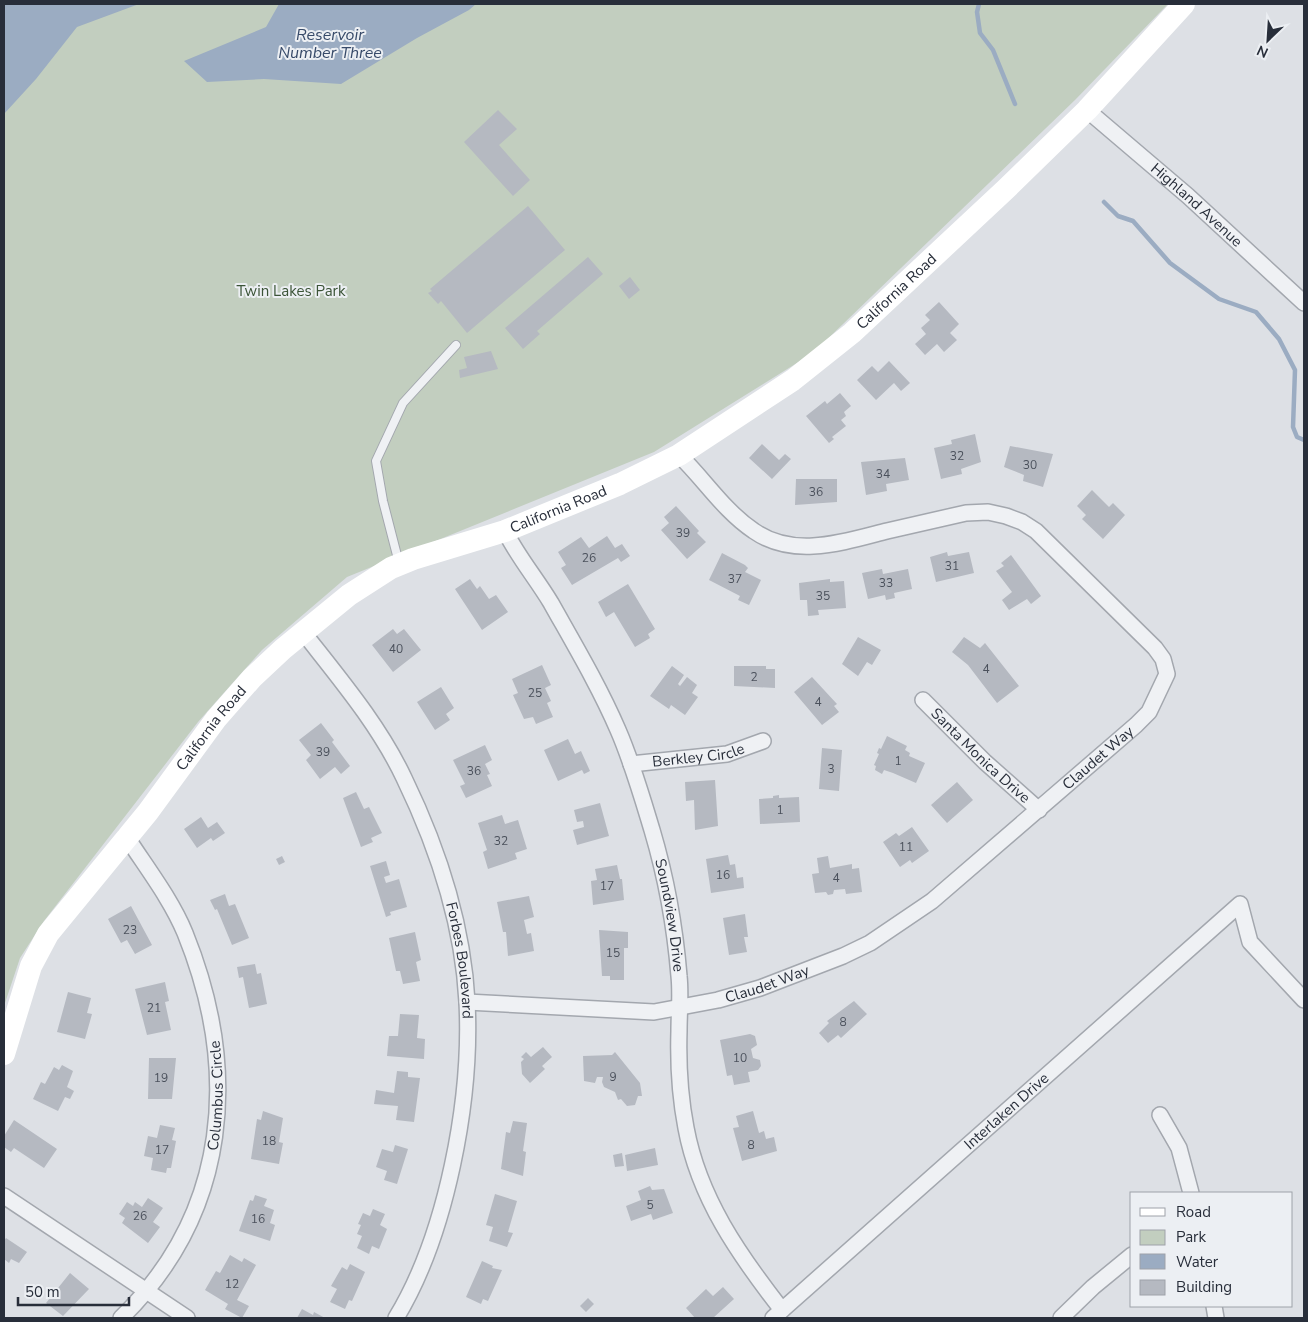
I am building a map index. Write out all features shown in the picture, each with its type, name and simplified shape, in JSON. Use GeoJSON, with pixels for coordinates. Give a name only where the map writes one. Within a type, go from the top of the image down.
{"type":"FeatureCollection","features":[{"type":"Feature","properties":{"kind":"main road","name":"California Road"},"geometry":{"type":"LineString","coordinates":[[4,1054],[37,951],[61,916],[148,812],[222,712],[252,678],[303,632],[349,595],[380,574],[400,564],[505,531],[620,484],[679,454],[793,380],[852,333],[1006,189],[1087,110],[1184,4]]}},
{"type":"Feature","properties":{"kind":"street","name":"Highland Avenue"},"geometry":{"type":"LineString","coordinates":[[1087,110],[1188,196],[1304,303]]}},
{"type":"Feature","properties":{"kind":"street","name":"Claudet Way"},"geometry":{"type":"LineString","coordinates":[[467,1002],[654,1012],[718,1000],[760,988],[870,943],[938,897],[1150,712],[1167,674],[1163,659],[1155,648],[1036,531],[1022,522],[988,512],[966,513],[834,544],[803,546],[782,543],[763,537],[737,518],[679,454]]}},
{"type":"Feature","properties":{"kind":"street","name":"Soundview Drive"},"geometry":{"type":"LineString","coordinates":[[505,531],[514,550],[548,598],[580,655],[618,730],[631,764],[653,832],[666,883],[680,978],[682,1106],[686,1130],[699,1175],[726,1232],[778,1314]]}},
{"type":"Feature","properties":{"kind":"street","name":"Forbes Boulevard"},"geometry":{"type":"LineString","coordinates":[[303,632],[380,736],[403,776],[435,852],[450,900],[461,952],[467,1002],[465,1081],[455,1154],[441,1209],[430,1242],[396,1318]]}},
{"type":"Feature","properties":{"kind":"street","name":"Santa Monica Drive"},"geometry":{"type":"LineString","coordinates":[[923,700],[984,762],[1039,810]]}},
{"type":"Feature","properties":{"kind":"street","name":"Berkley Circle"},"geometry":{"type":"LineString","coordinates":[[631,764],[727,754],[763,741]]}},
{"type":"Feature","properties":{"kind":"street","name":"Columbus Circle"},"geometry":{"type":"LineString","coordinates":[[120,1318],[162,1270],[182,1237],[206,1182],[216,1135],[218,1091],[209,1008],[196,963],[184,931],[126,836]]}},
{"type":"Feature","properties":{"kind":"street","name":"Interlaken Drive"},"geometry":{"type":"LineString","coordinates":[[778,1314],[1240,904],[1250,942],[1304,1000]]}},
{"type":"Feature","properties":{"kind":"street"},"geometry":{"type":"LineString","coordinates":[[1160,1116],[1179,1148],[1191,1192]]}},
{"type":"Feature","properties":{"kind":"street"},"geometry":{"type":"LineString","coordinates":[[4,1196],[187,1318]]}},
{"type":"Feature","properties":{"kind":"street"},"geometry":{"type":"LineString","coordinates":[[1061,1318],[1093,1287],[1130,1257]]}},
{"type":"Feature","properties":{"kind":"lane"},"geometry":{"type":"LineString","coordinates":[[400,564],[385,510],[376,461],[403,403],[456,345]]}},
{"type":"Feature","properties":{"kind":"green space","name":"Twin Lakes Park"},"geometry":{"type":"Polygon","coordinates":[[[4,4],[1168,4],[1075,100],[813,353],[654,452],[347,577],[262,650],[198,722],[44,921],[20,958],[4,1006],[4,4]]]}},
{"type":"Feature","properties":{"kind":"water"},"geometry":{"type":"Polygon","coordinates":[[[4,4],[139,4],[77,27],[36,79],[4,114],[4,4]]]}},
{"type":"Feature","properties":{"kind":"water","name":"Reservoir Number Three"},"geometry":{"type":"Polygon","coordinates":[[[279,4],[476,4],[469,10],[417,38],[341,84],[264,79],[207,82],[184,61],[266,27],[279,4]]]}},
{"type":"Feature","properties":{"kind":"building"},"geometry":{"type":"Polygon","coordinates":[[[498,110],[517,129],[499,145],[530,180],[513,196],[464,142],[498,110]]]}},
{"type":"Feature","properties":{"kind":"building"},"geometry":{"type":"Polygon","coordinates":[[[528,206],[565,250],[467,333],[441,301],[438,304],[428,293],[432,291],[430,289],[528,206]]]}},
{"type":"Feature","properties":{"kind":"building"},"geometry":{"type":"Polygon","coordinates":[[[588,257],[603,274],[537,331],[540,334],[523,349],[505,328],[588,257]]]}},
{"type":"Feature","properties":{"kind":"building"},"geometry":{"type":"Polygon","coordinates":[[[630,277],[640,290],[629,299],[619,286],[630,277]]]}},
{"type":"Feature","properties":{"kind":"building"},"geometry":{"type":"Polygon","coordinates":[[[939,302],[959,324],[950,333],[957,340],[944,352],[937,344],[925,355],[915,344],[926,334],[921,328],[930,320],[925,315],[939,302]]]}},
{"type":"Feature","properties":{"kind":"building"},"geometry":{"type":"Polygon","coordinates":[[[491,351],[498,369],[460,378],[459,370],[467,368],[464,357],[491,351]]]}},
{"type":"Feature","properties":{"kind":"building"},"geometry":{"type":"Polygon","coordinates":[[[889,361],[910,383],[901,391],[894,383],[876,400],[857,380],[872,366],[878,372],[889,361]]]}},
{"type":"Feature","properties":{"kind":"building"},"geometry":{"type":"Polygon","coordinates":[[[840,393],[851,406],[844,412],[846,416],[841,420],[846,426],[832,437],[834,439],[829,443],[806,416],[825,401],[827,404],[840,393]]]}},
{"type":"Feature","properties":{"kind":"building"},"geometry":{"type":"Polygon","coordinates":[[[975,434],[981,462],[961,469],[962,474],[941,479],[934,448],[952,444],[951,440],[975,434]]]}},
{"type":"Feature","properties":{"kind":"building"},"geometry":{"type":"Polygon","coordinates":[[[762,444],[779,460],[785,454],[791,459],[772,479],[749,458],[762,444]]]}},
{"type":"Feature","properties":{"kind":"building"},"geometry":{"type":"Polygon","coordinates":[[[1010,446],[1053,454],[1043,487],[1023,481],[1024,475],[1004,467],[1010,446]]]}},
{"type":"Feature","properties":{"kind":"building"},"geometry":{"type":"Polygon","coordinates":[[[905,458],[909,480],[886,484],[887,491],[866,495],[861,462],[905,458]]]}},
{"type":"Feature","properties":{"kind":"building"},"geometry":{"type":"Polygon","coordinates":[[[796,479],[837,479],[837,502],[795,505],[796,479]]]}},
{"type":"Feature","properties":{"kind":"building"},"geometry":{"type":"Polygon","coordinates":[[[1092,490],[1109,507],[1113,503],[1125,515],[1103,539],[1082,519],[1086,515],[1077,506],[1092,490]]]}},
{"type":"Feature","properties":{"kind":"building"},"geometry":{"type":"Polygon","coordinates":[[[676,506],[699,531],[697,533],[706,542],[687,559],[661,530],[669,523],[664,517],[676,506]]]}},
{"type":"Feature","properties":{"kind":"building"},"geometry":{"type":"Polygon","coordinates":[[[607,536],[615,548],[622,544],[630,556],[621,562],[618,558],[572,585],[561,568],[566,565],[558,552],[581,537],[589,548],[607,536]]]}},
{"type":"Feature","properties":{"kind":"building"},"geometry":{"type":"Polygon","coordinates":[[[947,552],[948,556],[969,552],[974,573],[936,582],[930,557],[947,552]]]}},
{"type":"Feature","properties":{"kind":"building"},"geometry":{"type":"Polygon","coordinates":[[[722,553],[745,565],[748,568],[745,572],[761,580],[749,605],[738,600],[740,596],[709,580],[722,553]]]}},
{"type":"Feature","properties":{"kind":"building"},"geometry":{"type":"Polygon","coordinates":[[[1011,555],[1041,596],[1031,604],[1027,599],[1009,610],[1002,600],[1012,592],[996,571],[1004,566],[1001,563],[1011,555]]]}},
{"type":"Feature","properties":{"kind":"building"},"geometry":{"type":"Polygon","coordinates":[[[882,569],[883,574],[908,569],[912,589],[894,593],[895,598],[886,600],[885,595],[868,599],[862,573],[882,569]]]}},
{"type":"Feature","properties":{"kind":"building"},"geometry":{"type":"Polygon","coordinates":[[[470,579],[477,589],[480,586],[489,599],[496,595],[508,612],[482,630],[455,589],[470,579]]]}},
{"type":"Feature","properties":{"kind":"building"},"geometry":{"type":"Polygon","coordinates":[[[830,579],[830,582],[844,581],[846,608],[818,610],[819,615],[808,616],[807,600],[800,600],[799,583],[830,579]]]}},
{"type":"Feature","properties":{"kind":"building"},"geometry":{"type":"Polygon","coordinates":[[[628,584],[655,629],[648,634],[650,638],[635,647],[614,612],[606,617],[598,602],[628,584]]]}},
{"type":"Feature","properties":{"kind":"building"},"geometry":{"type":"Polygon","coordinates":[[[393,629],[397,634],[404,629],[421,650],[393,672],[372,645],[393,629]]]}},
{"type":"Feature","properties":{"kind":"building"},"geometry":{"type":"Polygon","coordinates":[[[858,637],[881,650],[872,665],[867,662],[858,676],[842,664],[858,637]]]}},
{"type":"Feature","properties":{"kind":"building"},"geometry":{"type":"Polygon","coordinates":[[[964,637],[980,648],[985,643],[1019,686],[997,703],[968,665],[952,652],[964,637]]]}},
{"type":"Feature","properties":{"kind":"building"},"geometry":{"type":"Polygon","coordinates":[[[542,665],[551,685],[545,688],[551,701],[547,703],[553,717],[536,724],[533,717],[524,719],[513,695],[518,693],[512,679],[542,665]]]}},
{"type":"Feature","properties":{"kind":"building"},"geometry":{"type":"Polygon","coordinates":[[[672,666],[684,675],[678,684],[680,686],[687,677],[697,685],[692,693],[698,697],[685,715],[671,705],[669,709],[650,696],[672,666]]]}},
{"type":"Feature","properties":{"kind":"building"},"geometry":{"type":"Polygon","coordinates":[[[734,666],[766,666],[766,669],[775,669],[775,688],[734,686],[734,666]]]}},
{"type":"Feature","properties":{"kind":"building"},"geometry":{"type":"Polygon","coordinates":[[[812,677],[837,704],[834,706],[839,712],[822,725],[794,692],[812,677]]]}},
{"type":"Feature","properties":{"kind":"building"},"geometry":{"type":"Polygon","coordinates":[[[441,687],[454,708],[446,714],[450,720],[435,730],[417,702],[441,687]]]}},
{"type":"Feature","properties":{"kind":"building"},"geometry":{"type":"Polygon","coordinates":[[[321,723],[334,740],[332,742],[350,766],[341,774],[335,767],[320,779],[306,760],[311,755],[299,740],[321,723]]]}},
{"type":"Feature","properties":{"kind":"building"},"geometry":{"type":"Polygon","coordinates":[[[887,736],[907,746],[905,750],[910,753],[909,756],[925,763],[916,783],[884,770],[882,774],[875,770],[876,766],[874,765],[879,754],[877,753],[887,736]]]}},
{"type":"Feature","properties":{"kind":"building"},"geometry":{"type":"Polygon","coordinates":[[[568,739],[575,754],[581,751],[590,771],[584,774],[582,770],[558,781],[544,750],[568,739]]]}},
{"type":"Feature","properties":{"kind":"building"},"geometry":{"type":"Polygon","coordinates":[[[485,745],[492,760],[485,764],[490,774],[487,775],[492,786],[466,798],[460,786],[465,784],[453,760],[485,745]]]}},
{"type":"Feature","properties":{"kind":"building"},"geometry":{"type":"Polygon","coordinates":[[[822,748],[842,750],[839,791],[819,789],[822,748]]]}},
{"type":"Feature","properties":{"kind":"building"},"geometry":{"type":"Polygon","coordinates":[[[715,780],[718,826],[695,830],[694,800],[686,801],[685,782],[715,780]]]}},
{"type":"Feature","properties":{"kind":"building"},"geometry":{"type":"Polygon","coordinates":[[[957,782],[973,800],[947,823],[931,805],[957,782]]]}},
{"type":"Feature","properties":{"kind":"building"},"geometry":{"type":"Polygon","coordinates":[[[356,792],[364,809],[369,807],[382,833],[371,838],[373,842],[361,847],[343,798],[356,792]]]}},
{"type":"Feature","properties":{"kind":"building"},"geometry":{"type":"Polygon","coordinates":[[[779,795],[779,798],[799,797],[800,822],[760,824],[759,799],[773,798],[773,796],[779,795]]]}},
{"type":"Feature","properties":{"kind":"building"},"geometry":{"type":"Polygon","coordinates":[[[600,803],[609,836],[577,845],[573,830],[584,827],[583,821],[577,822],[574,810],[600,803]]]}},
{"type":"Feature","properties":{"kind":"building"},"geometry":{"type":"Polygon","coordinates":[[[502,815],[505,824],[518,820],[527,849],[515,853],[517,859],[488,869],[483,852],[487,850],[478,823],[502,815]]]}},
{"type":"Feature","properties":{"kind":"building"},"geometry":{"type":"Polygon","coordinates":[[[201,817],[208,828],[217,822],[225,833],[213,841],[211,838],[197,848],[184,829],[201,817]]]}},
{"type":"Feature","properties":{"kind":"building"},"geometry":{"type":"Polygon","coordinates":[[[912,827],[929,851],[912,863],[910,860],[900,867],[883,842],[896,833],[899,836],[912,827]]]}},
{"type":"Feature","properties":{"kind":"building"},"geometry":{"type":"Polygon","coordinates":[[[728,855],[730,865],[735,864],[737,878],[743,877],[744,888],[711,893],[706,859],[728,855]]]}},
{"type":"Feature","properties":{"kind":"building"},"geometry":{"type":"Polygon","coordinates":[[[282,856],[285,862],[279,865],[276,859],[282,856]]]}},
{"type":"Feature","properties":{"kind":"building"},"geometry":{"type":"Polygon","coordinates":[[[828,856],[830,868],[852,864],[852,869],[859,868],[862,892],[846,894],[845,889],[834,890],[833,894],[828,895],[826,892],[815,893],[812,874],[819,873],[817,858],[828,856]]]}},
{"type":"Feature","properties":{"kind":"building"},"geometry":{"type":"Polygon","coordinates":[[[386,861],[390,875],[384,877],[386,883],[399,879],[407,907],[390,912],[391,915],[386,917],[370,866],[386,861]]]}},
{"type":"Feature","properties":{"kind":"building"},"geometry":{"type":"Polygon","coordinates":[[[617,865],[620,879],[622,879],[624,900],[593,905],[591,881],[597,880],[595,869],[617,865]]]}},
{"type":"Feature","properties":{"kind":"building"},"geometry":{"type":"Polygon","coordinates":[[[225,894],[229,906],[235,904],[249,938],[232,945],[217,909],[215,910],[210,900],[225,894]]]}},
{"type":"Feature","properties":{"kind":"building"},"geometry":{"type":"Polygon","coordinates":[[[529,896],[534,917],[524,920],[527,934],[531,933],[534,951],[508,956],[506,932],[503,932],[497,902],[529,896]]]}},
{"type":"Feature","properties":{"kind":"building"},"geometry":{"type":"Polygon","coordinates":[[[131,906],[152,945],[135,954],[127,940],[121,943],[108,919],[131,906]]]}},
{"type":"Feature","properties":{"kind":"building"},"geometry":{"type":"Polygon","coordinates":[[[745,914],[748,937],[744,937],[747,952],[729,955],[723,918],[745,914]]]}},
{"type":"Feature","properties":{"kind":"building"},"geometry":{"type":"Polygon","coordinates":[[[599,930],[628,932],[628,948],[624,948],[624,980],[610,980],[610,976],[602,976],[599,930]]]}},
{"type":"Feature","properties":{"kind":"building"},"geometry":{"type":"Polygon","coordinates":[[[415,932],[421,960],[416,962],[420,981],[403,984],[400,971],[396,971],[389,938],[415,932]]]}},
{"type":"Feature","properties":{"kind":"building"},"geometry":{"type":"Polygon","coordinates":[[[255,964],[257,974],[261,973],[267,1004],[249,1008],[243,977],[239,978],[237,967],[255,964]]]}},
{"type":"Feature","properties":{"kind":"building"},"geometry":{"type":"Polygon","coordinates":[[[165,982],[169,1001],[165,1002],[171,1030],[147,1035],[135,989],[165,982]]]}},
{"type":"Feature","properties":{"kind":"building"},"geometry":{"type":"Polygon","coordinates":[[[68,992],[91,998],[87,1013],[92,1014],[85,1039],[57,1032],[68,992]]]}},
{"type":"Feature","properties":{"kind":"building"},"geometry":{"type":"Polygon","coordinates":[[[854,1001],[867,1014],[841,1038],[838,1035],[828,1043],[819,1033],[829,1023],[827,1021],[854,1001]]]}},
{"type":"Feature","properties":{"kind":"building"},"geometry":{"type":"Polygon","coordinates":[[[400,1014],[419,1015],[417,1038],[425,1039],[424,1059],[387,1056],[389,1036],[398,1036],[400,1014]]]}},
{"type":"Feature","properties":{"kind":"building"},"geometry":{"type":"Polygon","coordinates":[[[750,1034],[755,1036],[757,1045],[751,1049],[753,1058],[760,1060],[761,1066],[758,1070],[748,1072],[750,1082],[734,1085],[732,1075],[727,1076],[720,1040],[750,1034]]]}},
{"type":"Feature","properties":{"kind":"building"},"geometry":{"type":"Polygon","coordinates":[[[543,1047],[552,1057],[542,1066],[545,1069],[530,1083],[522,1074],[521,1062],[524,1059],[521,1057],[526,1052],[531,1057],[543,1047]]]}},
{"type":"Feature","properties":{"kind":"building"},"geometry":{"type":"Polygon","coordinates":[[[615,1052],[640,1083],[642,1096],[638,1096],[635,1105],[627,1106],[621,1099],[618,1100],[615,1092],[604,1087],[603,1077],[597,1077],[595,1083],[584,1081],[583,1056],[612,1055],[615,1052]]]}},
{"type":"Feature","properties":{"kind":"building"},"geometry":{"type":"Polygon","coordinates":[[[149,1058],[176,1058],[172,1099],[148,1099],[149,1058]]]}},
{"type":"Feature","properties":{"kind":"building"},"geometry":{"type":"Polygon","coordinates":[[[62,1065],[73,1071],[67,1087],[74,1091],[70,1099],[65,1097],[58,1111],[33,1099],[41,1082],[45,1084],[54,1067],[59,1070],[62,1065]]]}},
{"type":"Feature","properties":{"kind":"building"},"geometry":{"type":"Polygon","coordinates":[[[397,1071],[408,1072],[408,1077],[420,1078],[414,1122],[396,1120],[398,1106],[374,1104],[376,1090],[394,1093],[397,1071]]]}},
{"type":"Feature","properties":{"kind":"building"},"geometry":{"type":"Polygon","coordinates":[[[263,1111],[283,1118],[279,1142],[283,1143],[279,1164],[251,1159],[257,1119],[261,1120],[263,1111]]]}},
{"type":"Feature","properties":{"kind":"building"},"geometry":{"type":"Polygon","coordinates":[[[753,1111],[759,1133],[764,1131],[766,1139],[774,1137],[777,1151],[742,1161],[733,1128],[739,1127],[736,1116],[753,1111]]]}},
{"type":"Feature","properties":{"kind":"building"},"geometry":{"type":"Polygon","coordinates":[[[14,1120],[57,1149],[44,1168],[14,1148],[11,1152],[4,1147],[4,1136],[14,1120]]]}},
{"type":"Feature","properties":{"kind":"building"},"geometry":{"type":"Polygon","coordinates":[[[513,1121],[527,1123],[523,1151],[526,1152],[523,1176],[501,1169],[506,1132],[510,1133],[513,1121]]]}},
{"type":"Feature","properties":{"kind":"building"},"geometry":{"type":"Polygon","coordinates":[[[160,1125],[175,1128],[172,1140],[176,1141],[171,1168],[167,1168],[166,1173],[151,1170],[153,1158],[144,1156],[148,1136],[157,1138],[160,1125]]]}},
{"type":"Feature","properties":{"kind":"building"},"geometry":{"type":"Polygon","coordinates":[[[395,1145],[408,1149],[397,1184],[384,1180],[387,1171],[376,1167],[382,1149],[393,1152],[395,1145]]]}},
{"type":"Feature","properties":{"kind":"building"},"geometry":{"type":"Polygon","coordinates":[[[655,1148],[658,1165],[627,1171],[625,1155],[655,1148]]]}},
{"type":"Feature","properties":{"kind":"building"},"geometry":{"type":"Polygon","coordinates":[[[622,1153],[624,1166],[615,1167],[613,1155],[622,1153]]]}},
{"type":"Feature","properties":{"kind":"building"},"geometry":{"type":"Polygon","coordinates":[[[650,1186],[652,1190],[664,1189],[673,1213],[653,1220],[651,1214],[631,1221],[626,1206],[641,1200],[638,1191],[650,1186]]]}},
{"type":"Feature","properties":{"kind":"building"},"geometry":{"type":"Polygon","coordinates":[[[495,1194],[517,1201],[508,1232],[513,1233],[507,1247],[489,1241],[493,1227],[486,1225],[495,1194]]]}},
{"type":"Feature","properties":{"kind":"building"},"geometry":{"type":"Polygon","coordinates":[[[255,1195],[267,1199],[264,1206],[274,1210],[270,1223],[275,1225],[270,1241],[239,1231],[250,1200],[253,1201],[255,1195]]]}},
{"type":"Feature","properties":{"kind":"building"},"geometry":{"type":"Polygon","coordinates":[[[148,1198],[163,1208],[153,1222],[160,1227],[148,1243],[122,1223],[125,1218],[119,1214],[127,1202],[133,1206],[135,1202],[142,1207],[148,1198]]]}},
{"type":"Feature","properties":{"kind":"building"},"geometry":{"type":"Polygon","coordinates":[[[373,1209],[385,1214],[380,1225],[387,1229],[379,1249],[372,1246],[369,1254],[357,1248],[362,1236],[357,1234],[361,1225],[358,1224],[363,1213],[370,1216],[373,1209]]]}},
{"type":"Feature","properties":{"kind":"building"},"geometry":{"type":"Polygon","coordinates":[[[6,1238],[27,1252],[19,1263],[11,1259],[9,1263],[4,1259],[4,1241],[6,1238]]]}},
{"type":"Feature","properties":{"kind":"building"},"geometry":{"type":"Polygon","coordinates":[[[230,1255],[242,1262],[244,1258],[256,1265],[237,1300],[249,1306],[242,1318],[225,1309],[228,1304],[205,1290],[216,1271],[220,1273],[230,1255]]]}},
{"type":"Feature","properties":{"kind":"building"},"geometry":{"type":"Polygon","coordinates":[[[482,1261],[493,1266],[492,1268],[502,1270],[488,1301],[483,1299],[481,1304],[466,1297],[482,1261]]]}},
{"type":"Feature","properties":{"kind":"building"},"geometry":{"type":"Polygon","coordinates":[[[350,1264],[365,1272],[352,1301],[349,1300],[345,1309],[330,1302],[337,1289],[331,1286],[342,1267],[347,1270],[350,1264]]]}},
{"type":"Feature","properties":{"kind":"building"},"geometry":{"type":"Polygon","coordinates":[[[70,1273],[89,1289],[63,1316],[46,1303],[70,1273]]]}},
{"type":"Feature","properties":{"kind":"building"},"geometry":{"type":"Polygon","coordinates":[[[723,1287],[734,1299],[713,1318],[695,1318],[686,1308],[706,1289],[713,1296],[723,1287]]]}},
{"type":"Feature","properties":{"kind":"building"},"geometry":{"type":"Polygon","coordinates":[[[588,1298],[594,1304],[586,1312],[580,1306],[588,1298]]]}},
{"type":"Feature","properties":{"kind":"building"},"geometry":{"type":"Polygon","coordinates":[[[302,1309],[313,1315],[314,1312],[325,1318],[297,1318],[302,1309]]]}},
{"type":"Feature","properties":{"kind":"waterway"},"geometry":{"type":"LineString","coordinates":[[979,4],[977,12],[980,33],[993,50],[1015,104]]}},
{"type":"Feature","properties":{"kind":"waterway"},"geometry":{"type":"LineString","coordinates":[[1104,202],[1118,216],[1133,221],[1170,263],[1219,299],[1256,312],[1279,339],[1295,370],[1293,427],[1297,437],[1304,440]]}}]}
